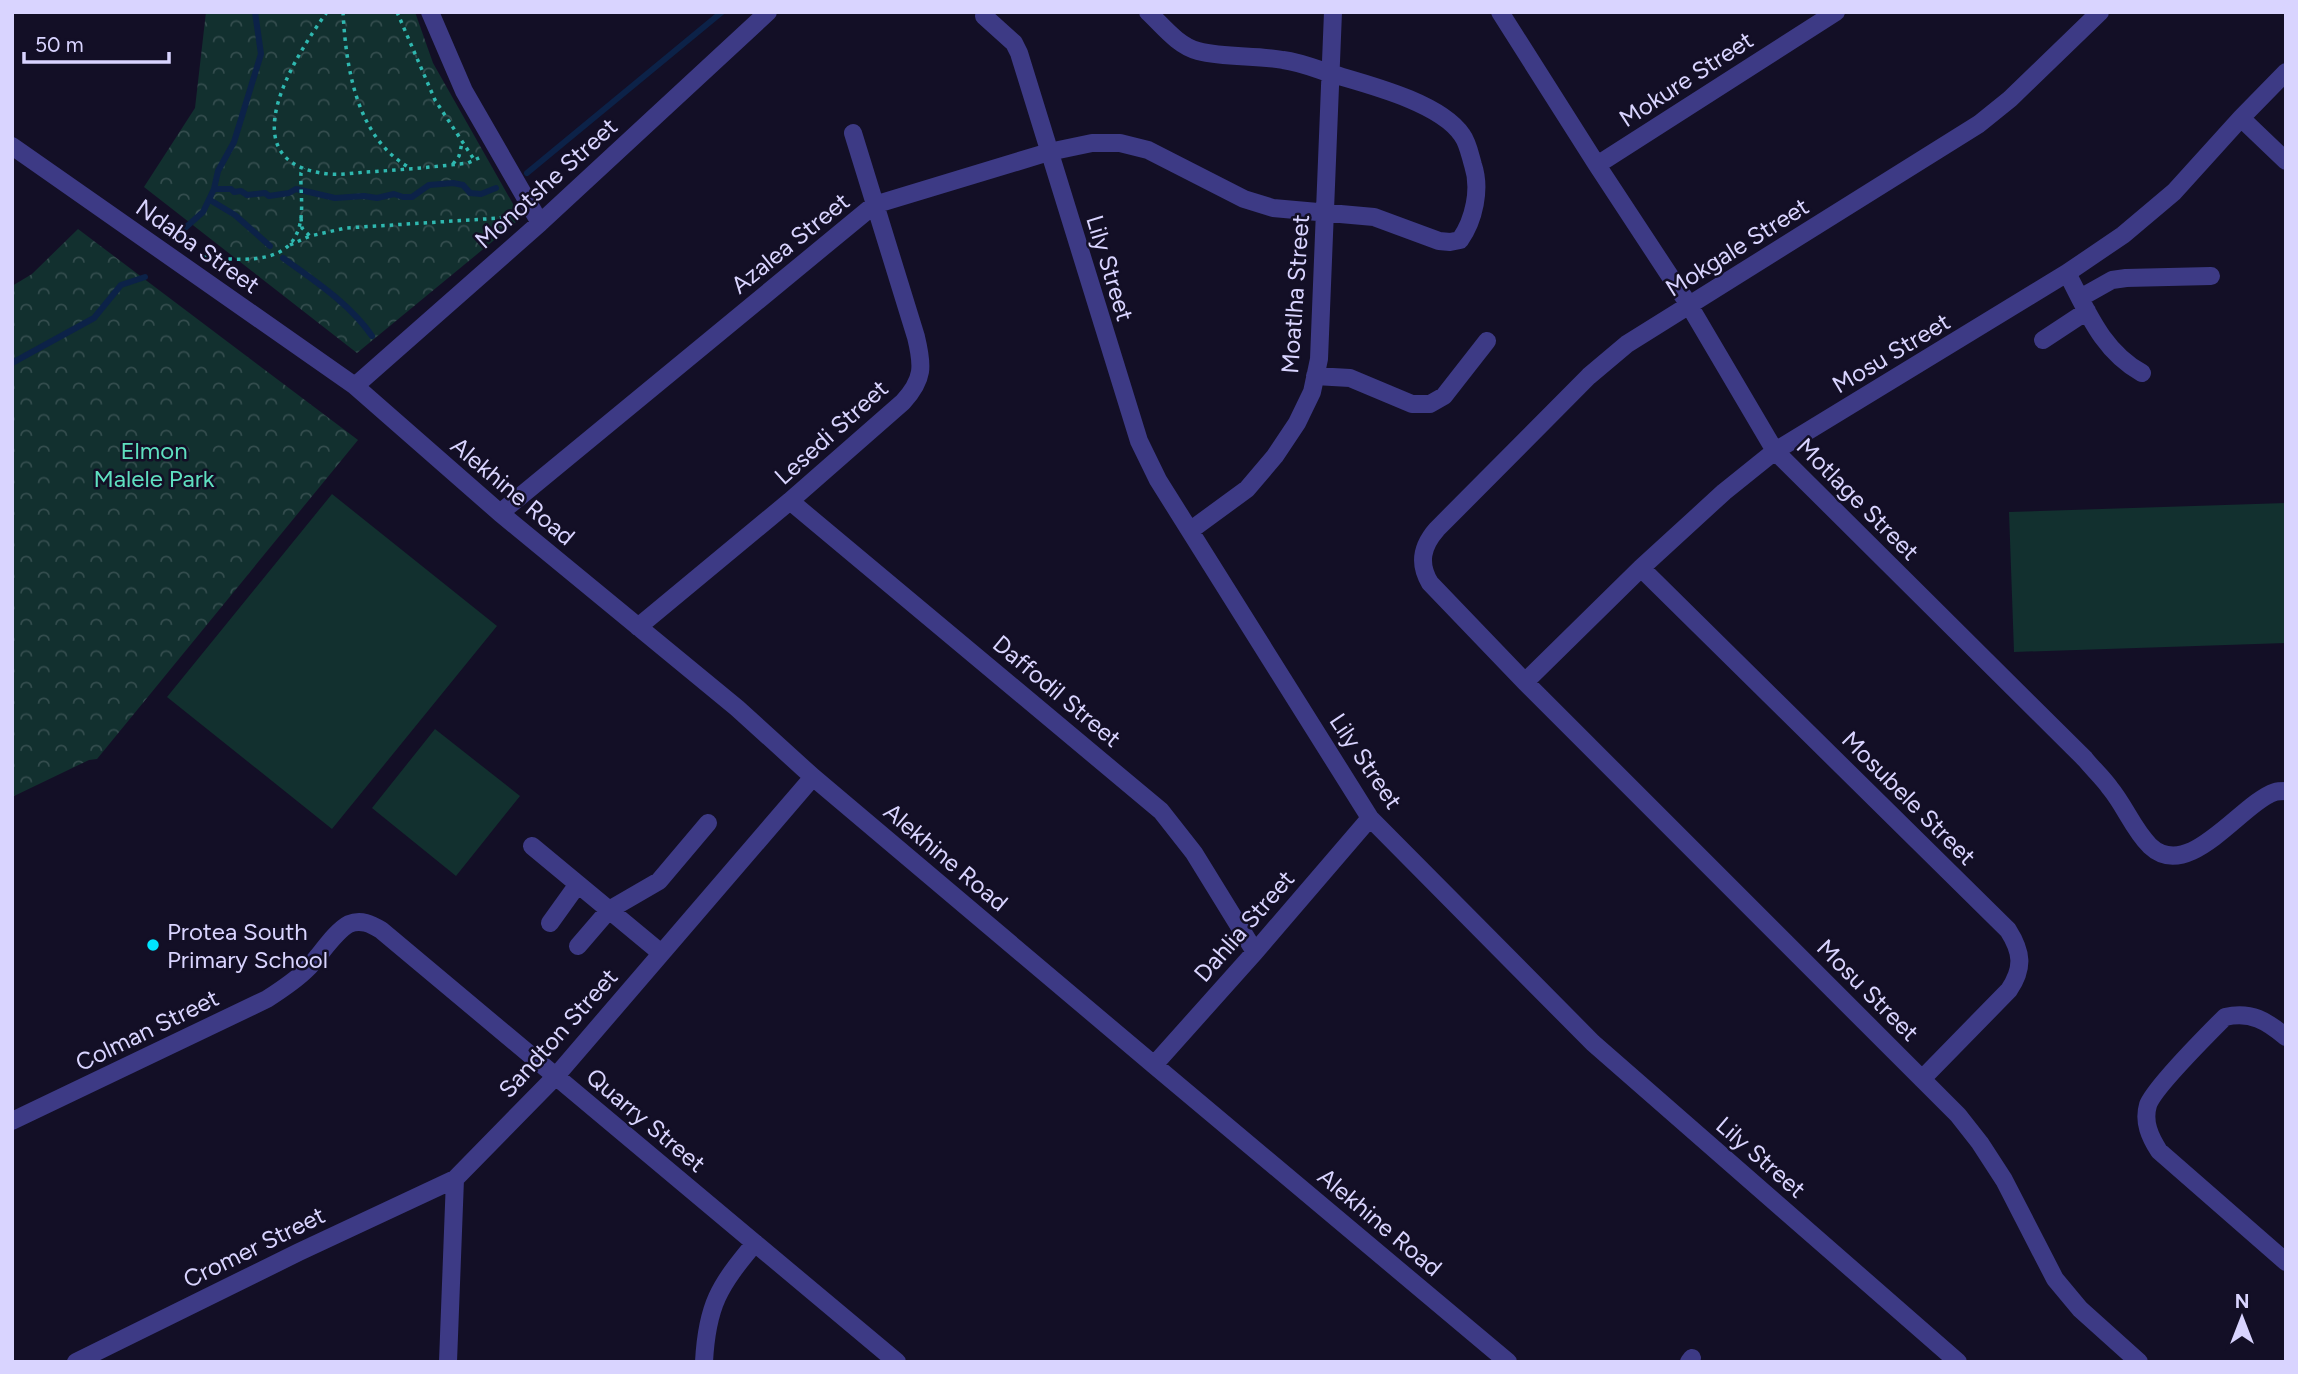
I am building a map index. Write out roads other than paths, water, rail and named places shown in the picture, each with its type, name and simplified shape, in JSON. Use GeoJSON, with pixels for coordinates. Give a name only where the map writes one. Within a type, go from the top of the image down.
{"type":"FeatureCollection","features":[{"type":"Feature","properties":{"kind":"street"},"geometry":{"type":"LineString","coordinates":[[430,12],[464,92],[536,215]]}},
{"type":"Feature","properties":{"kind":"street","name":"Monotshe Street"},"geometry":{"type":"LineString","coordinates":[[355,386],[536,215],[768,12]]}},
{"type":"Feature","properties":{"kind":"street"},"geometry":{"type":"LineString","coordinates":[[1149,12],[1180,42],[1196,50],[1284,60],[1332,74]]}},
{"type":"Feature","properties":{"kind":"street","name":"Moatlha Street"},"geometry":{"type":"LineString","coordinates":[[1191,530],[1247,489],[1275,456],[1297,423],[1312,392],[1318,359],[1333,12]]}},
{"type":"Feature","properties":{"kind":"street","name":"Mokure Street"},"geometry":{"type":"LineString","coordinates":[[1597,165],[1836,12]]}},
{"type":"Feature","properties":{"kind":"street","name":"Mokgale Street"},"geometry":{"type":"LineString","coordinates":[[1424,551],[1437,529],[1588,376],[1627,344],[1979,124],[2010,99],[2100,12]]}},
{"type":"Feature","properties":{"kind":"street","name":"Motlage Street"},"geometry":{"type":"LineString","coordinates":[[1507,15],[1597,165],[1689,305],[1776,451],[2085,760],[2111,788],[2137,830],[2152,848],[2166,854],[2190,852],[2274,792],[2286,791]]}},
{"type":"Feature","properties":{"kind":"street","name":"Lily Street"},"geometry":{"type":"LineString","coordinates":[[984,16],[1013,43],[1019,53],[1139,441],[1158,480],[1370,818],[1593,1043],[1958,1362]]}},
{"type":"Feature","properties":{"kind":"street","name":"Mosu Street"},"geometry":{"type":"LineString","coordinates":[[1525,682],[1641,568],[1724,492],[1776,451],[2123,235],[2174,192],[2286,72]]}},
{"type":"Feature","properties":{"kind":"street","name":"Azalea Street"},"geometry":{"type":"LineString","coordinates":[[500,513],[874,205],[1049,152],[1092,142],[1120,142],[1148,150],[1244,199],[1273,208],[1374,217],[1439,241],[1460,240],[1468,229],[1477,192],[1476,173],[1463,135],[1435,112],[1360,80],[1332,74]]}},
{"type":"Feature","properties":{"kind":"street"},"geometry":{"type":"LineString","coordinates":[[2241,118],[2286,161]]}},
{"type":"Feature","properties":{"kind":"street","name":"Lesedi Street"},"geometry":{"type":"LineString","coordinates":[[638,627],[790,501],[903,402],[920,379],[921,357],[916,337],[853,132]]}},
{"type":"Feature","properties":{"kind":"street","name":"Ndaba Street"},"geometry":{"type":"LineString","coordinates":[[12,146],[355,386]]}},
{"type":"Feature","properties":{"kind":"street"},"geometry":{"type":"LineString","coordinates":[[2067,272],[2096,329],[2110,349],[2129,366],[2142,373]]}},
{"type":"Feature","properties":{"kind":"street"},"geometry":{"type":"LineString","coordinates":[[2043,340],[2112,280],[2143,276],[2211,276]]}},
{"type":"Feature","properties":{"kind":"street"},"geometry":{"type":"LineString","coordinates":[[1315,376],[1350,379],[1412,404],[1430,404],[1444,396],[1487,341]]}},
{"type":"Feature","properties":{"kind":"street","name":"Alekhine Road"},"geometry":{"type":"LineString","coordinates":[[355,386],[500,513],[737,708],[813,776],[1508,1362]]}},
{"type":"Feature","properties":{"kind":"street","name":"Daffodil Street"},"geometry":{"type":"LineString","coordinates":[[790,501],[1161,811],[1194,853],[1255,952]]}},
{"type":"Feature","properties":{"kind":"street","name":"Mosu Street"},"geometry":{"type":"LineString","coordinates":[[1424,551],[1423,568],[1430,583],[1525,682],[1958,1115],[2004,1180],[2055,1279],[2080,1309],[2140,1362]]}},
{"type":"Feature","properties":{"kind":"street","name":"Mosubele Street"},"geometry":{"type":"LineString","coordinates":[[1641,568],[1998,920],[2015,941],[2020,957],[2018,977],[2009,990],[1922,1079]]}},
{"type":"Feature","properties":{"kind":"street","name":"Sandton Street"},"geometry":{"type":"LineString","coordinates":[[455,1179],[556,1076],[813,776]]}},
{"type":"Feature","properties":{"kind":"street","name":"Dahlia Street"},"geometry":{"type":"LineString","coordinates":[[1154,1065],[1370,818]]}},
{"type":"Feature","properties":{"kind":"street"},"geometry":{"type":"LineString","coordinates":[[578,946],[609,910],[659,881],[708,823]]}},
{"type":"Feature","properties":{"kind":"street"},"geometry":{"type":"LineString","coordinates":[[532,846],[661,953]]}},
{"type":"Feature","properties":{"kind":"street"},"geometry":{"type":"LineString","coordinates":[[550,923],[578,884]]}},
{"type":"Feature","properties":{"kind":"street","name":"Quarry Street"},"geometry":{"type":"LineString","coordinates":[[361,922],[370,923],[381,930],[897,1362]]}},
{"type":"Feature","properties":{"kind":"street","name":"Colman Street"},"geometry":{"type":"LineString","coordinates":[[12,1121],[267,999],[306,971],[342,929],[351,923],[361,922]]}},
{"type":"Feature","properties":{"kind":"street"},"geometry":{"type":"LineString","coordinates":[[2286,1037],[2255,1016],[2238,1014],[2225,1017],[2159,1088],[2148,1104],[2147,1122],[2150,1137],[2160,1152],[2286,1262]]}},
{"type":"Feature","properties":{"kind":"street"},"geometry":{"type":"LineString","coordinates":[[448,1362],[455,1179]]}},
{"type":"Feature","properties":{"kind":"street","name":"Cromer Street"},"geometry":{"type":"LineString","coordinates":[[76,1362],[455,1179]]}},
{"type":"Feature","properties":{"kind":"street"},"geometry":{"type":"LineString","coordinates":[[704,1362],[707,1321],[712,1305],[720,1287],[755,1243]]}},
{"type":"Feature","properties":{"kind":"waterway"},"geometry":{"type":"LineString","coordinates":[[176,236],[203,212],[214,189],[218,171],[234,142],[261,54],[255,12]]}},
{"type":"Feature","properties":{"kind":"waterway"},"geometry":{"type":"LineString","coordinates":[[527,173],[722,12]]}},
{"type":"Feature","properties":{"kind":"waterway"},"geometry":{"type":"LineString","coordinates":[[214,189],[231,189],[247,195],[265,193],[269,196],[289,193],[296,189],[335,198],[377,198],[394,194],[412,197],[429,185],[453,183],[463,185],[470,193],[481,194],[496,188]]}},
{"type":"Feature","properties":{"kind":"waterway"},"geometry":{"type":"LineString","coordinates":[[210,200],[235,215],[270,246]]}},
{"type":"Feature","properties":{"kind":"waterway"},"geometry":{"type":"LineString","coordinates":[[283,258],[343,303],[372,336]]}},
{"type":"Feature","properties":{"kind":"waterway"},"geometry":{"type":"LineString","coordinates":[[12,363],[94,318],[121,285],[145,277]]}},
{"type":"Feature","properties":{"kind":"place","name":"Protea South Primary School"},"geometry":{"type":"Point","coordinates":[153,945]}},
{"type":"Feature","properties":{"kind":"park label","name":"Elmon Malele Park"},"geometry":{"type":"Point","coordinates":[154,464]}}]}
